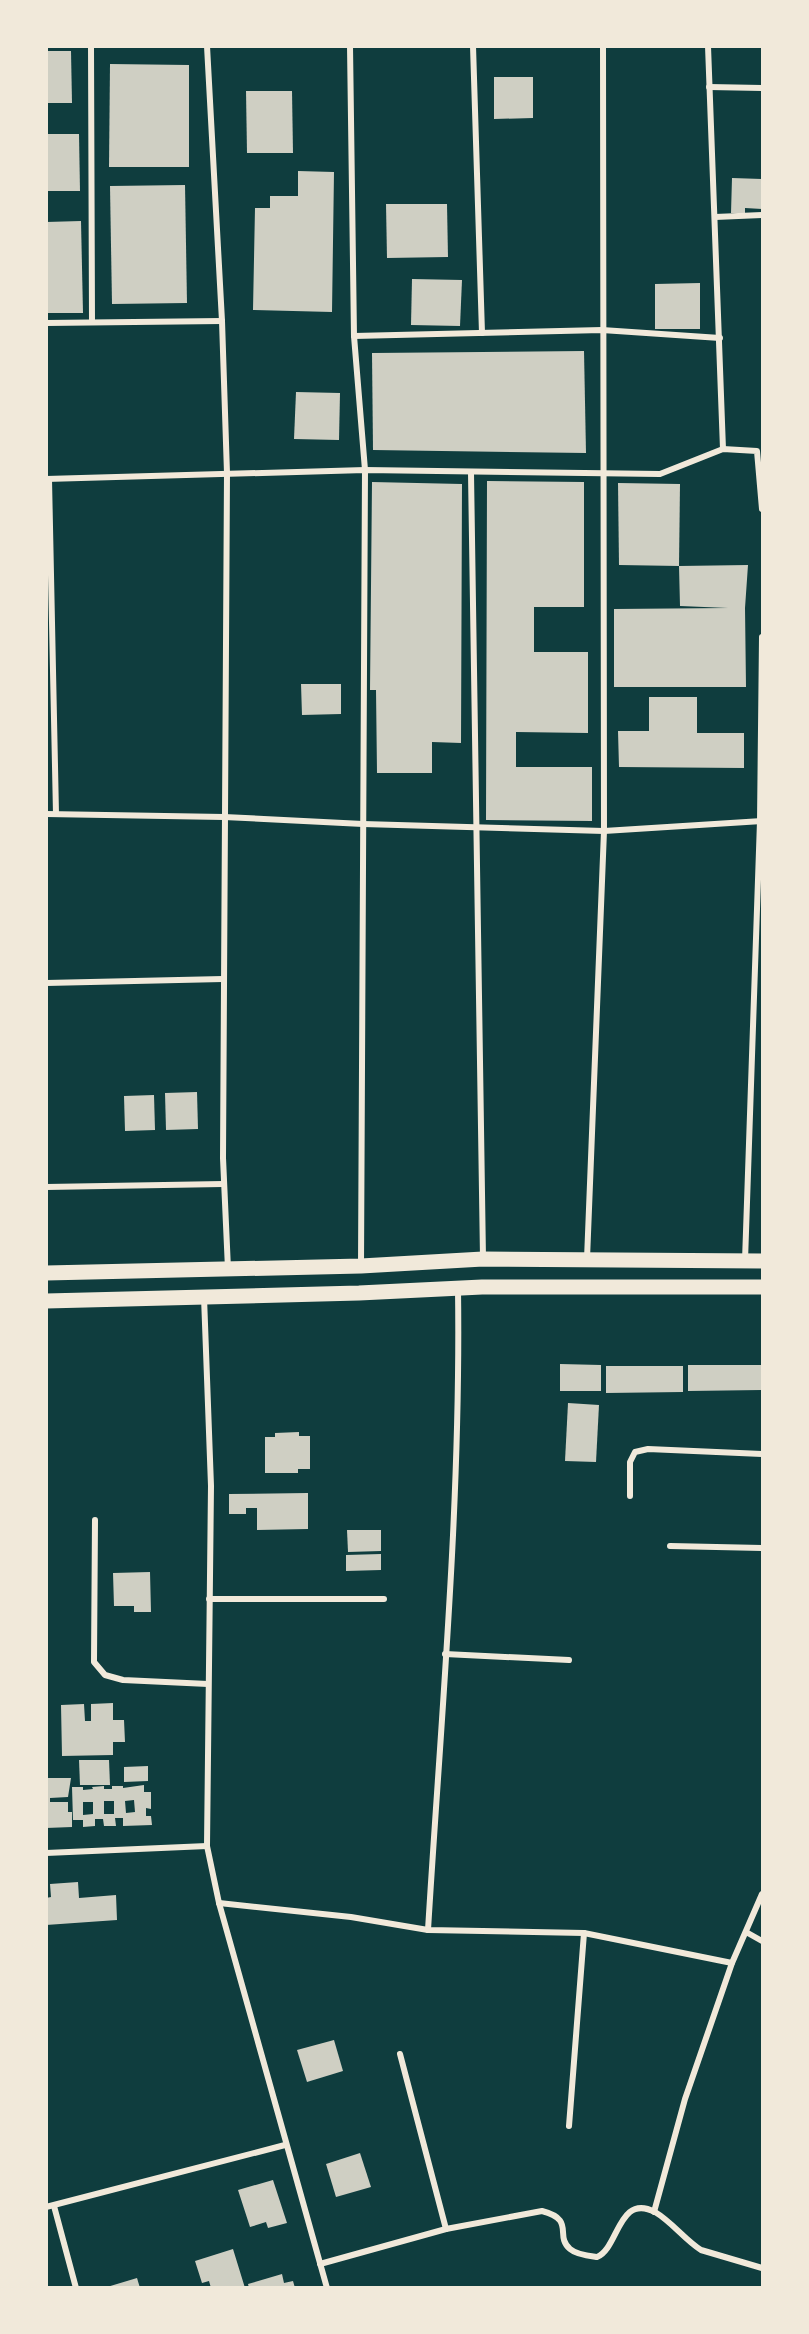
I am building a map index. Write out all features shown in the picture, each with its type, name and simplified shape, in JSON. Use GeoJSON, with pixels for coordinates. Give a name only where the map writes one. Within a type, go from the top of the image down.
{"type":"FeatureCollection","features":[{"type":"Feature","properties":{"kind":"main road"},"geometry":{"type":"LineString","coordinates":[[46,1273],[360,1266],[483,1259],[762,1261]]}},
{"type":"Feature","properties":{"kind":"main road"},"geometry":{"type":"LineString","coordinates":[[46,1301],[482,1287],[762,1287]]}},
{"type":"Feature","properties":{"kind":"street"},"geometry":{"type":"LineString","coordinates":[[91,46],[92,321]]}},
{"type":"Feature","properties":{"kind":"street"},"geometry":{"type":"LineString","coordinates":[[207,46],[222,321],[227,472],[223,1184],[228,1269]]}},
{"type":"Feature","properties":{"kind":"street"},"geometry":{"type":"LineString","coordinates":[[350,46],[354,336],[365,470],[360,1266]]}},
{"type":"Feature","properties":{"kind":"street"},"geometry":{"type":"LineString","coordinates":[[473,46],[482,333]]}},
{"type":"Feature","properties":{"kind":"street"},"geometry":{"type":"LineString","coordinates":[[587,1259],[604,831],[603,46]]}},
{"type":"Feature","properties":{"kind":"street"},"geometry":{"type":"LineString","coordinates":[[708,46],[723,449]]}},
{"type":"Feature","properties":{"kind":"street"},"geometry":{"type":"LineString","coordinates":[[709,87],[762,88]]}},
{"type":"Feature","properties":{"kind":"street"},"geometry":{"type":"LineString","coordinates":[[716,217],[762,215]]}},
{"type":"Feature","properties":{"kind":"street"},"geometry":{"type":"LineString","coordinates":[[46,322],[222,321]]}},
{"type":"Feature","properties":{"kind":"street"},"geometry":{"type":"LineString","coordinates":[[354,336],[602,330],[720,338]]}},
{"type":"Feature","properties":{"kind":"street"},"geometry":{"type":"LineString","coordinates":[[56,814],[48,479],[227,472],[365,470],[660,474],[723,449],[760,451],[762,509]]}},
{"type":"Feature","properties":{"kind":"street"},"geometry":{"type":"LineString","coordinates":[[471,472],[483,1259]]}},
{"type":"Feature","properties":{"kind":"street"},"geometry":{"type":"LineString","coordinates":[[745,1261],[761,821],[762,637]]}},
{"type":"Feature","properties":{"kind":"street"},"geometry":{"type":"LineString","coordinates":[[46,814],[224,817],[363,824],[604,831],[761,821]]}},
{"type":"Feature","properties":{"kind":"street"},"geometry":{"type":"LineString","coordinates":[[46,983],[223,979]]}},
{"type":"Feature","properties":{"kind":"street"},"geometry":{"type":"LineString","coordinates":[[46,1187],[223,1184]]}},
{"type":"Feature","properties":{"kind":"street"},"geometry":{"type":"LineString","coordinates":[[428,1930],[459,1381],[458,1289]]}},
{"type":"Feature","properties":{"kind":"street"},"geometry":{"type":"LineString","coordinates":[[204,1297],[211,1486],[207,1846],[219,1903],[285,2145],[327,2288]]}},
{"type":"Feature","properties":{"kind":"street"},"geometry":{"type":"LineString","coordinates":[[630,1496],[630,1462],[635,1452],[648,1449],[762,1454]]}},
{"type":"Feature","properties":{"kind":"street"},"geometry":{"type":"LineString","coordinates":[[95,1520],[94,1662],[105,1675],[123,1680],[208,1684]]}},
{"type":"Feature","properties":{"kind":"street"},"geometry":{"type":"LineString","coordinates":[[670,1546],[762,1548]]}},
{"type":"Feature","properties":{"kind":"street"},"geometry":{"type":"LineString","coordinates":[[209,1599],[384,1599]]}},
{"type":"Feature","properties":{"kind":"street"},"geometry":{"type":"LineString","coordinates":[[445,1654],[569,1660]]}},
{"type":"Feature","properties":{"kind":"street"},"geometry":{"type":"LineString","coordinates":[[46,1852],[207,1846]]}},
{"type":"Feature","properties":{"kind":"street"},"geometry":{"type":"LineString","coordinates":[[654,2212],[686,2099],[732,1964],[762,1894]]}},
{"type":"Feature","properties":{"kind":"street"},"geometry":{"type":"LineString","coordinates":[[219,1903],[351,1917],[428,1930],[584,1934],[732,1964]]}},
{"type":"Feature","properties":{"kind":"street"},"geometry":{"type":"LineString","coordinates":[[746,1932],[762,1941]]}},
{"type":"Feature","properties":{"kind":"street"},"geometry":{"type":"LineString","coordinates":[[569,2126],[584,1934]]}},
{"type":"Feature","properties":{"kind":"street"},"geometry":{"type":"LineString","coordinates":[[400,2054],[446,2229]]}},
{"type":"Feature","properties":{"kind":"street"},"geometry":{"type":"LineString","coordinates":[[76,2288],[50,2206],[285,2145]]}},
{"type":"Feature","properties":{"kind":"street"},"geometry":{"type":"LineString","coordinates":[[320,2264],[446,2229],[542,2211],[555,2215],[562,2223],[566,2243],[570,2249],[597,2258],[607,2250],[622,2218],[630,2211],[644,2209],[654,2212],[687,2236],[701,2250],[762,2268]]}},
{"type":"Feature","properties":{"kind":"building"},"geometry":{"type":"Polygon","coordinates":[[[46,51],[71,51],[72,103],[46,103],[46,51]]]}},
{"type":"Feature","properties":{"kind":"building"},"geometry":{"type":"Polygon","coordinates":[[[110,64],[189,65],[189,167],[109,167],[110,64]]]}},
{"type":"Feature","properties":{"kind":"building"},"geometry":{"type":"Polygon","coordinates":[[[494,77],[533,77],[533,118],[494,119],[494,77]]]}},
{"type":"Feature","properties":{"kind":"building"},"geometry":{"type":"Polygon","coordinates":[[[246,91],[292,91],[293,153],[247,153],[246,91]]]}},
{"type":"Feature","properties":{"kind":"building"},"geometry":{"type":"Polygon","coordinates":[[[46,134],[79,134],[80,191],[46,191],[46,134]]]}},
{"type":"Feature","properties":{"kind":"building"},"geometry":{"type":"Polygon","coordinates":[[[298,171],[334,172],[332,312],[253,310],[255,208],[270,208],[270,196],[298,196],[298,171]]]}},
{"type":"Feature","properties":{"kind":"building"},"geometry":{"type":"Polygon","coordinates":[[[732,178],[762,179],[762,209],[745,208],[745,214],[731,213],[732,178]]]}},
{"type":"Feature","properties":{"kind":"building"},"geometry":{"type":"Polygon","coordinates":[[[185,185],[187,303],[112,304],[110,186],[185,185]]]}},
{"type":"Feature","properties":{"kind":"building"},"geometry":{"type":"Polygon","coordinates":[[[386,204],[447,204],[448,257],[387,258],[386,204]]]}},
{"type":"Feature","properties":{"kind":"building"},"geometry":{"type":"Polygon","coordinates":[[[81,221],[83,313],[46,313],[46,222],[81,221]]]}},
{"type":"Feature","properties":{"kind":"building"},"geometry":{"type":"Polygon","coordinates":[[[412,279],[462,280],[460,326],[411,325],[412,279]]]}},
{"type":"Feature","properties":{"kind":"building"},"geometry":{"type":"Polygon","coordinates":[[[700,283],[700,329],[655,329],[655,284],[700,283]]]}},
{"type":"Feature","properties":{"kind":"building"},"geometry":{"type":"Polygon","coordinates":[[[584,351],[586,453],[373,450],[372,353],[584,351]]]}},
{"type":"Feature","properties":{"kind":"building"},"geometry":{"type":"Polygon","coordinates":[[[296,392],[340,393],[339,440],[294,439],[296,392]]]}},
{"type":"Feature","properties":{"kind":"building"},"geometry":{"type":"Polygon","coordinates":[[[487,481],[584,482],[584,607],[534,607],[534,652],[588,652],[588,733],[516,732],[516,767],[592,767],[592,821],[486,820],[487,481]]]}},
{"type":"Feature","properties":{"kind":"building"},"geometry":{"type":"Polygon","coordinates":[[[372,482],[462,484],[461,743],[432,742],[432,773],[377,773],[376,690],[370,690],[372,482]]]}},
{"type":"Feature","properties":{"kind":"building"},"geometry":{"type":"Polygon","coordinates":[[[618,483],[680,484],[679,566],[619,565],[618,483]]]}},
{"type":"Feature","properties":{"kind":"building"},"geometry":{"type":"Polygon","coordinates":[[[748,565],[745,608],[746,687],[614,687],[614,609],[728,608],[680,606],[679,566],[748,565]]]}},
{"type":"Feature","properties":{"kind":"building"},"geometry":{"type":"Polygon","coordinates":[[[301,684],[341,684],[341,714],[302,715],[301,684]]]}},
{"type":"Feature","properties":{"kind":"building"},"geometry":{"type":"Polygon","coordinates":[[[649,697],[697,697],[697,733],[744,733],[744,768],[619,767],[618,731],[649,731],[649,697]]]}},
{"type":"Feature","properties":{"kind":"building"},"geometry":{"type":"Polygon","coordinates":[[[197,1092],[198,1129],[166,1130],[165,1093],[197,1092]]]}},
{"type":"Feature","properties":{"kind":"building"},"geometry":{"type":"Polygon","coordinates":[[[154,1095],[155,1130],[125,1131],[124,1096],[154,1095]]]}},
{"type":"Feature","properties":{"kind":"building"},"geometry":{"type":"Polygon","coordinates":[[[560,1364],[601,1365],[601,1391],[560,1391],[560,1364]]]}},
{"type":"Feature","properties":{"kind":"building"},"geometry":{"type":"Polygon","coordinates":[[[688,1365],[762,1365],[762,1390],[688,1391],[688,1365]]]}},
{"type":"Feature","properties":{"kind":"building"},"geometry":{"type":"Polygon","coordinates":[[[606,1366],[683,1366],[683,1392],[606,1393],[606,1366]]]}},
{"type":"Feature","properties":{"kind":"building"},"geometry":{"type":"Polygon","coordinates":[[[568,1403],[599,1405],[596,1462],[565,1461],[568,1403]]]}},
{"type":"Feature","properties":{"kind":"building"},"geometry":{"type":"Polygon","coordinates":[[[299,1432],[299,1436],[310,1436],[310,1469],[298,1469],[298,1473],[265,1473],[265,1437],[275,1437],[275,1433],[299,1432]]]}},
{"type":"Feature","properties":{"kind":"building"},"geometry":{"type":"Polygon","coordinates":[[[308,1493],[308,1529],[257,1530],[257,1508],[246,1508],[246,1514],[229,1514],[229,1494],[308,1493]]]}},
{"type":"Feature","properties":{"kind":"building"},"geometry":{"type":"Polygon","coordinates":[[[347,1530],[381,1530],[381,1551],[348,1552],[347,1530]]]}},
{"type":"Feature","properties":{"kind":"building"},"geometry":{"type":"Polygon","coordinates":[[[381,1554],[381,1570],[346,1571],[346,1555],[381,1554]]]}},
{"type":"Feature","properties":{"kind":"building"},"geometry":{"type":"Polygon","coordinates":[[[150,1572],[151,1612],[134,1612],[134,1606],[114,1606],[113,1573],[150,1572]]]}},
{"type":"Feature","properties":{"kind":"building"},"geometry":{"type":"Polygon","coordinates":[[[113,1703],[113,1720],[124,1720],[125,1742],[113,1742],[113,1755],[62,1756],[61,1705],[84,1704],[85,1721],[91,1721],[91,1704],[113,1703]]]}},
{"type":"Feature","properties":{"kind":"building"},"geometry":{"type":"Polygon","coordinates":[[[79,1760],[109,1760],[110,1785],[80,1785],[79,1760]]]}},
{"type":"Feature","properties":{"kind":"building"},"geometry":{"type":"Polygon","coordinates":[[[148,1766],[148,1781],[124,1782],[124,1767],[148,1766]]]}},
{"type":"Feature","properties":{"kind":"building"},"geometry":{"type":"Polygon","coordinates":[[[46,1778],[71,1778],[68,1797],[50,1798],[50,1802],[68,1802],[68,1812],[72,1812],[72,1827],[46,1828],[46,1778]]]}},
{"type":"Feature","properties":{"kind":"building"},"geometry":{"type":"Polygon","coordinates":[[[144,1785],[144,1792],[151,1792],[151,1809],[146,1808],[146,1816],[151,1816],[152,1825],[123,1826],[123,1818],[115,1818],[116,1826],[104,1826],[103,1819],[95,1819],[95,1826],[83,1827],[83,1820],[73,1820],[72,1787],[83,1787],[83,1790],[104,1786],[104,1789],[112,1789],[112,1786],[123,1786],[123,1788],[144,1785]],[[134,1800],[125,1801],[126,1813],[135,1812],[134,1800]],[[104,1801],[104,1814],[114,1814],[114,1801],[104,1801]],[[83,1802],[83,1815],[93,1814],[93,1802],[83,1802]]]}},
{"type":"Feature","properties":{"kind":"building"},"geometry":{"type":"Polygon","coordinates":[[[78,1882],[79,1898],[116,1895],[117,1920],[46,1925],[46,1898],[51,1897],[50,1884],[78,1882]]]}},
{"type":"Feature","properties":{"kind":"building"},"geometry":{"type":"Polygon","coordinates":[[[334,2040],[343,2071],[307,2082],[297,2050],[334,2040]]]}},
{"type":"Feature","properties":{"kind":"building"},"geometry":{"type":"Polygon","coordinates":[[[360,2153],[371,2187],[336,2197],[326,2164],[360,2153]]]}},
{"type":"Feature","properties":{"kind":"building"},"geometry":{"type":"Polygon","coordinates":[[[273,2180],[287,2223],[268,2228],[266,2222],[250,2227],[238,2190],[273,2180]]]}},
{"type":"Feature","properties":{"kind":"building"},"geometry":{"type":"Polygon","coordinates":[[[233,2249],[245,2288],[211,2288],[209,2281],[202,2283],[195,2261],[233,2249]]]}},
{"type":"Feature","properties":{"kind":"building"},"geometry":{"type":"Polygon","coordinates":[[[282,2274],[284,2283],[293,2281],[295,2288],[249,2288],[248,2284],[282,2274]]]}},
{"type":"Feature","properties":{"kind":"building"},"geometry":{"type":"Polygon","coordinates":[[[137,2278],[140,2288],[107,2288],[107,2287],[137,2278]]]}}]}
